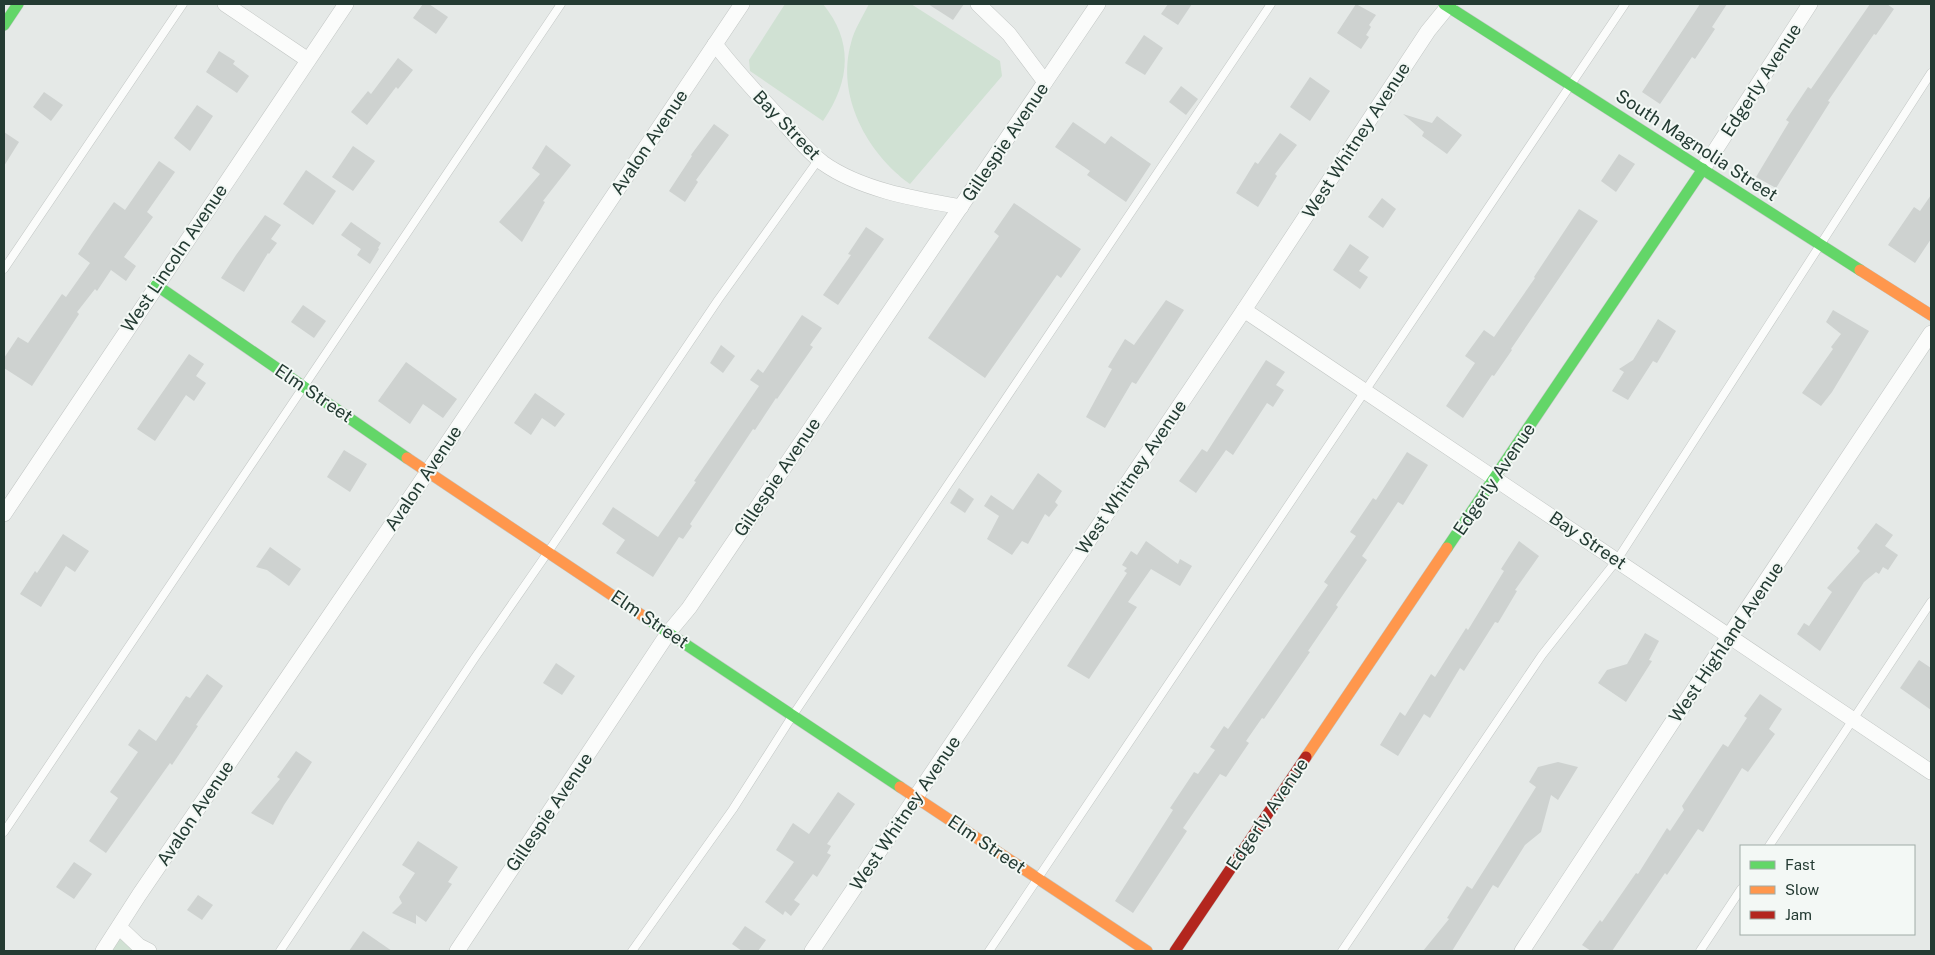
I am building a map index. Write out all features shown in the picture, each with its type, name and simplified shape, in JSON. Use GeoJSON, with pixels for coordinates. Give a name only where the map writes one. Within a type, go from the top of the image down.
{"type":"FeatureCollection","features":[{"type":"Feature","properties":{"kind":"street"},"geometry":{"type":"LineString","coordinates":[[4,25],[18,4]]}},
{"type":"Feature","properties":{"kind":"street"},"geometry":{"type":"LineString","coordinates":[[225,4],[308,60]]}},
{"type":"Feature","properties":{"kind":"street","name":"West Lincoln Avenue"},"geometry":{"type":"LineString","coordinates":[[4,514],[346,4]]}},
{"type":"Feature","properties":{"kind":"street","name":"Avalon Avenue"},"geometry":{"type":"LineString","coordinates":[[103,951],[742,4]]}},
{"type":"Feature","properties":{"kind":"street"},"geometry":{"type":"LineString","coordinates":[[978,4],[1008,34],[1045,82]]}},
{"type":"Feature","properties":{"kind":"street","name":"Gillespie Avenue"},"geometry":{"type":"LineString","coordinates":[[457,951],[669,632],[689,608],[1098,4]]}},
{"type":"Feature","properties":{"kind":"street","name":"Edgerly Avenue"},"geometry":{"type":"LineString","coordinates":[[1175,951],[1703,169],[1810,4]]}},
{"type":"Feature","properties":{"kind":"street","name":"South Magnolia Street"},"geometry":{"type":"LineString","coordinates":[[1447,5],[1931,315]]}},
{"type":"Feature","properties":{"kind":"street","name":"West Whitney Avenue"},"geometry":{"type":"LineString","coordinates":[[812,951],[1447,5]]}},
{"type":"Feature","properties":{"kind":"street","name":"Bay Street"},"geometry":{"type":"LineString","coordinates":[[715,44],[734,69],[818,159],[843,174],[876,188],[910,197],[961,206]]}},
{"type":"Feature","properties":{"kind":"street","name":"Elm Street"},"geometry":{"type":"LineString","coordinates":[[156,285],[428,472],[1147,951]]}},
{"type":"Feature","properties":{"kind":"street","name":"Bay Street"},"geometry":{"type":"LineString","coordinates":[[1244,310],[1931,772]]}},
{"type":"Feature","properties":{"kind":"street","name":"West Highland Avenue"},"geometry":{"type":"LineString","coordinates":[[1522,951],[1931,333]]}},
{"type":"Feature","properties":{"kind":"street"},"geometry":{"type":"LineString","coordinates":[[119,927],[140,946],[149,951]]}},
{"type":"Feature","properties":{"kind":"lane"},"geometry":{"type":"LineString","coordinates":[[4,269],[183,4]]}},
{"type":"Feature","properties":{"kind":"lane"},"geometry":{"type":"LineString","coordinates":[[4,832],[561,4]]}},
{"type":"Feature","properties":{"kind":"lane"},"geometry":{"type":"LineString","coordinates":[[632,951],[733,809],[793,715],[1271,4]]}},
{"type":"Feature","properties":{"kind":"lane"},"geometry":{"type":"LineString","coordinates":[[990,951],[1625,4]]}},
{"type":"Feature","properties":{"kind":"lane"},"geometry":{"type":"LineString","coordinates":[[1342,951],[1542,655],[1617,560],[1931,73]]}},
{"type":"Feature","properties":{"kind":"lane"},"geometry":{"type":"LineString","coordinates":[[280,951],[468,667],[718,300],[818,159]]}},
{"type":"Feature","properties":{"kind":"lane"},"geometry":{"type":"LineString","coordinates":[[1770,845],[1931,602]]}},
{"type":"Feature","properties":{"kind":"lane"},"geometry":{"type":"LineString","coordinates":[[1700,951],[1740,891]]}},
{"type":"Feature","properties":{"kind":"green space"},"geometry":{"type":"Polygon","coordinates":[[[785,4],[823,4],[833,18],[840,33],[844,47],[843,77],[839,92],[823,121],[750,71],[749,60],[785,4]]]}},
{"type":"Feature","properties":{"kind":"green space"},"geometry":{"type":"Polygon","coordinates":[[[869,4],[911,4],[1000,61],[1002,76],[910,184],[895,171],[868,140],[852,103],[847,63],[852,38],[869,4]]]}},
{"type":"Feature","properties":{"kind":"green space"},"geometry":{"type":"Polygon","coordinates":[[[119,932],[144,951],[106,951],[119,932]]]}},
{"type":"Feature","properties":{"kind":"building"},"geometry":{"type":"Polygon","coordinates":[[[423,4],[429,4],[448,17],[436,34],[413,18],[423,4]]]}},
{"type":"Feature","properties":{"kind":"building"},"geometry":{"type":"Polygon","coordinates":[[[928,4],[964,4],[953,20],[928,4]]]}},
{"type":"Feature","properties":{"kind":"building"},"geometry":{"type":"Polygon","coordinates":[[[1168,4],[1192,4],[1178,25],[1161,14],[1168,4]]]}},
{"type":"Feature","properties":{"kind":"building"},"geometry":{"type":"Polygon","coordinates":[[[1356,4],[1376,15],[1369,25],[1371,27],[1366,35],[1369,37],[1361,49],[1337,33],[1356,4]]]}},
{"type":"Feature","properties":{"kind":"building"},"geometry":{"type":"Polygon","coordinates":[[[1700,4],[1727,4],[1712,27],[1715,29],[1695,59],[1692,57],[1660,104],[1642,92],[1700,4]]]}},
{"type":"Feature","properties":{"kind":"building"},"geometry":{"type":"Polygon","coordinates":[[[1870,4],[1887,4],[1894,9],[1876,35],[1874,34],[1828,101],[1830,102],[1776,188],[1756,177],[1789,122],[1786,120],[1808,87],[1811,89],[1870,4]]]}},
{"type":"Feature","properties":{"kind":"building"},"geometry":{"type":"Polygon","coordinates":[[[1144,35],[1163,48],[1145,75],[1125,63],[1144,35]]]}},
{"type":"Feature","properties":{"kind":"building"},"geometry":{"type":"Polygon","coordinates":[[[219,51],[235,61],[233,64],[249,76],[237,93],[206,72],[219,51]]]}},
{"type":"Feature","properties":{"kind":"building"},"geometry":{"type":"Polygon","coordinates":[[[398,58],[413,70],[398,89],[396,87],[367,125],[351,112],[368,91],[371,94],[398,58]]]}},
{"type":"Feature","properties":{"kind":"building"},"geometry":{"type":"Polygon","coordinates":[[[1310,77],[1330,91],[1310,121],[1290,107],[1310,77]]]}},
{"type":"Feature","properties":{"kind":"building"},"geometry":{"type":"Polygon","coordinates":[[[1181,86],[1198,99],[1186,115],[1169,102],[1181,86]]]}},
{"type":"Feature","properties":{"kind":"building"},"geometry":{"type":"Polygon","coordinates":[[[44,92],[63,105],[51,121],[33,107],[44,92]]]}},
{"type":"Feature","properties":{"kind":"building"},"geometry":{"type":"Polygon","coordinates":[[[197,105],[213,116],[190,151],[174,138],[197,105]]]}},
{"type":"Feature","properties":{"kind":"building"},"geometry":{"type":"Polygon","coordinates":[[[1403,114],[1432,123],[1437,116],[1462,135],[1447,154],[1422,136],[1424,132],[1403,114]]]}},
{"type":"Feature","properties":{"kind":"building"},"geometry":{"type":"Polygon","coordinates":[[[1073,122],[1105,144],[1111,136],[1151,164],[1126,202],[1087,175],[1090,171],[1055,147],[1073,122]]]}},
{"type":"Feature","properties":{"kind":"building"},"geometry":{"type":"Polygon","coordinates":[[[714,124],[729,135],[696,180],[698,182],[685,202],[669,191],[691,155],[714,124]]]}},
{"type":"Feature","properties":{"kind":"building"},"geometry":{"type":"Polygon","coordinates":[[[4,132],[19,142],[4,166],[4,132]]]}},
{"type":"Feature","properties":{"kind":"building"},"geometry":{"type":"Polygon","coordinates":[[[1280,133],[1297,145],[1275,174],[1277,176],[1258,207],[1236,193],[1255,162],[1258,164],[1280,133]]]}},
{"type":"Feature","properties":{"kind":"building"},"geometry":{"type":"Polygon","coordinates":[[[546,145],[571,165],[543,201],[545,202],[522,242],[499,222],[540,174],[532,168],[546,145]]]}},
{"type":"Feature","properties":{"kind":"building"},"geometry":{"type":"Polygon","coordinates":[[[353,146],[375,161],[353,191],[332,177],[353,146]]]}},
{"type":"Feature","properties":{"kind":"building"},"geometry":{"type":"Polygon","coordinates":[[[1619,154],[1635,164],[1616,192],[1601,181],[1619,154]]]}},
{"type":"Feature","properties":{"kind":"building"},"geometry":{"type":"Polygon","coordinates":[[[159,161],[175,172],[147,212],[153,217],[124,257],[136,266],[126,281],[111,270],[97,291],[95,289],[77,312],[79,314],[32,386],[4,368],[4,358],[18,337],[28,343],[62,294],[66,297],[90,263],[78,254],[114,202],[125,210],[159,161]]]}},
{"type":"Feature","properties":{"kind":"building"},"geometry":{"type":"Polygon","coordinates":[[[306,170],[336,191],[313,225],[283,204],[306,170]]]}},
{"type":"Feature","properties":{"kind":"building"},"geometry":{"type":"Polygon","coordinates":[[[1931,195],[1931,239],[1915,263],[1888,245],[1914,207],[1920,211],[1931,195]]]}},
{"type":"Feature","properties":{"kind":"building"},"geometry":{"type":"Polygon","coordinates":[[[1382,198],[1396,209],[1383,228],[1368,217],[1382,198]]]}},
{"type":"Feature","properties":{"kind":"building"},"geometry":{"type":"Polygon","coordinates":[[[1014,203],[1081,249],[1061,278],[1057,275],[985,378],[928,338],[999,236],[994,232],[1014,203]]]}},
{"type":"Feature","properties":{"kind":"building"},"geometry":{"type":"Polygon","coordinates":[[[1579,209],[1598,221],[1512,350],[1494,376],[1492,375],[1463,418],[1446,406],[1475,363],[1465,356],[1484,330],[1494,337],[1535,278],[1579,209]]]}},
{"type":"Feature","properties":{"kind":"building"},"geometry":{"type":"Polygon","coordinates":[[[265,215],[281,225],[271,239],[277,243],[268,253],[244,292],[221,278],[265,215]]]}},
{"type":"Feature","properties":{"kind":"building"},"geometry":{"type":"Polygon","coordinates":[[[351,222],[381,243],[370,264],[357,255],[361,249],[341,235],[351,222]]]}},
{"type":"Feature","properties":{"kind":"building"},"geometry":{"type":"Polygon","coordinates":[[[866,227],[884,239],[838,305],[823,295],[851,255],[848,254],[866,227]]]}},
{"type":"Feature","properties":{"kind":"building"},"geometry":{"type":"Polygon","coordinates":[[[1350,244],[1369,257],[1359,271],[1368,277],[1360,289],[1333,270],[1350,244]]]}},
{"type":"Feature","properties":{"kind":"building"},"geometry":{"type":"Polygon","coordinates":[[[1166,300],[1184,310],[1136,384],[1132,382],[1105,428],[1086,417],[1112,369],[1108,367],[1125,339],[1134,345],[1166,300]]]}},
{"type":"Feature","properties":{"kind":"building"},"geometry":{"type":"Polygon","coordinates":[[[303,305],[326,321],[314,338],[291,322],[303,305]]]}},
{"type":"Feature","properties":{"kind":"building"},"geometry":{"type":"Polygon","coordinates":[[[1833,310],[1869,331],[1832,392],[1821,406],[1802,393],[1833,349],[1831,347],[1841,334],[1826,322],[1833,310]]]}},
{"type":"Feature","properties":{"kind":"building"},"geometry":{"type":"Polygon","coordinates":[[[802,315],[822,328],[810,345],[813,347],[755,430],[753,429],[690,524],[692,526],[683,539],[679,537],[653,577],[616,553],[625,540],[602,524],[613,507],[658,537],[759,386],[750,380],[758,369],[763,373],[802,315]]]}},
{"type":"Feature","properties":{"kind":"building"},"geometry":{"type":"Polygon","coordinates":[[[1658,319],[1676,331],[1657,363],[1653,361],[1628,400],[1612,391],[1624,372],[1619,369],[1633,360],[1658,319]]]}},
{"type":"Feature","properties":{"kind":"building"},"geometry":{"type":"Polygon","coordinates":[[[721,345],[735,356],[723,373],[710,363],[721,345]]]}},
{"type":"Feature","properties":{"kind":"building"},"geometry":{"type":"Polygon","coordinates":[[[189,354],[204,364],[196,376],[206,383],[194,401],[186,395],[155,441],[137,429],[189,354]]]}},
{"type":"Feature","properties":{"kind":"building"},"geometry":{"type":"Polygon","coordinates":[[[1266,360],[1285,372],[1276,385],[1284,390],[1273,407],[1267,403],[1233,455],[1226,450],[1196,493],[1179,481],[1202,449],[1207,452],[1266,360]]]}},
{"type":"Feature","properties":{"kind":"building"},"geometry":{"type":"Polygon","coordinates":[[[406,362],[457,399],[443,418],[423,404],[410,424],[378,401],[406,362]]]}},
{"type":"Feature","properties":{"kind":"building"},"geometry":{"type":"Polygon","coordinates":[[[535,393],[565,414],[555,427],[542,418],[531,435],[514,423],[535,393]]]}},
{"type":"Feature","properties":{"kind":"building"},"geometry":{"type":"Polygon","coordinates":[[[344,450],[367,464],[350,492],[327,477],[344,450]]]}},
{"type":"Feature","properties":{"kind":"building"},"geometry":{"type":"Polygon","coordinates":[[[1407,452],[1428,465],[1403,505],[1398,502],[1362,556],[1367,560],[1336,605],[1338,607],[1308,651],[1310,652],[1264,719],[1262,718],[1246,741],[1249,743],[1226,777],[1220,774],[1183,828],[1187,831],[1133,913],[1115,901],[1173,810],[1170,808],[1194,772],[1198,774],[1215,750],[1210,747],[1224,726],[1228,729],[1328,585],[1324,582],[1356,536],[1350,532],[1373,498],[1376,500],[1407,452]]]}},
{"type":"Feature","properties":{"kind":"building"},"geometry":{"type":"Polygon","coordinates":[[[1038,473],[1062,491],[1055,502],[1058,505],[1049,517],[1045,514],[1028,544],[1022,541],[1012,555],[987,539],[999,516],[984,506],[991,495],[1013,510],[1038,473]]]}},
{"type":"Feature","properties":{"kind":"building"},"geometry":{"type":"Polygon","coordinates":[[[959,488],[974,499],[965,513],[950,503],[959,488]]]}},
{"type":"Feature","properties":{"kind":"building"},"geometry":{"type":"Polygon","coordinates":[[[1876,523],[1893,535],[1885,546],[1898,555],[1888,570],[1883,567],[1879,574],[1876,572],[1864,582],[1820,651],[1797,634],[1804,623],[1809,626],[1832,592],[1827,588],[1860,551],[1857,548],[1876,523]]]}},
{"type":"Feature","properties":{"kind":"building"},"geometry":{"type":"Polygon","coordinates":[[[63,534],[89,551],[75,572],[66,566],[41,607],[20,594],[35,571],[37,573],[63,534]]]}},
{"type":"Feature","properties":{"kind":"building"},"geometry":{"type":"Polygon","coordinates":[[[1146,541],[1178,564],[1180,559],[1192,566],[1180,586],[1151,569],[1128,602],[1137,607],[1089,679],[1067,666],[1127,573],[1124,571],[1127,568],[1122,565],[1131,551],[1137,555],[1146,541]]]}},
{"type":"Feature","properties":{"kind":"building"},"geometry":{"type":"Polygon","coordinates":[[[1519,541],[1539,556],[1515,590],[1517,591],[1498,623],[1495,622],[1464,671],[1460,668],[1430,718],[1424,714],[1398,756],[1380,745],[1400,712],[1405,716],[1431,674],[1435,677],[1466,628],[1468,630],[1504,571],[1501,569],[1519,541]]]}},
{"type":"Feature","properties":{"kind":"building"},"geometry":{"type":"Polygon","coordinates":[[[270,547],[301,569],[289,586],[267,570],[256,567],[270,547]]]}},
{"type":"Feature","properties":{"kind":"building"},"geometry":{"type":"Polygon","coordinates":[[[1645,633],[1659,641],[1649,660],[1652,661],[1626,702],[1598,683],[1607,670],[1627,664],[1645,633]]]}},
{"type":"Feature","properties":{"kind":"building"},"geometry":{"type":"Polygon","coordinates":[[[1919,660],[1931,668],[1931,710],[1900,688],[1919,660]]]}},
{"type":"Feature","properties":{"kind":"building"},"geometry":{"type":"Polygon","coordinates":[[[556,663],[575,676],[562,695],[543,683],[556,663]]]}},
{"type":"Feature","properties":{"kind":"building"},"geometry":{"type":"Polygon","coordinates":[[[207,674],[223,686],[196,725],[198,726],[172,765],[170,763],[106,853],[89,841],[118,798],[110,792],[138,752],[128,745],[139,729],[156,741],[186,696],[190,698],[207,674]]]}},
{"type":"Feature","properties":{"kind":"building"},"geometry":{"type":"Polygon","coordinates":[[[1760,694],[1782,709],[1769,729],[1775,734],[1748,772],[1742,768],[1703,832],[1698,829],[1667,875],[1665,873],[1612,951],[1591,951],[1582,945],[1600,920],[1602,922],[1636,873],[1638,874],[1667,828],[1670,831],[1684,810],[1682,806],[1723,744],[1728,747],[1747,718],[1744,716],[1760,694]]]}},
{"type":"Feature","properties":{"kind":"building"},"geometry":{"type":"Polygon","coordinates":[[[296,751],[312,762],[273,825],[251,813],[280,779],[277,777],[296,751]]]}},
{"type":"Feature","properties":{"kind":"building"},"geometry":{"type":"Polygon","coordinates":[[[1558,762],[1578,767],[1558,800],[1551,795],[1541,832],[1525,845],[1498,888],[1493,885],[1452,951],[1423,951],[1449,919],[1447,918],[1467,886],[1472,889],[1500,845],[1536,787],[1529,782],[1538,767],[1558,762]]]}},
{"type":"Feature","properties":{"kind":"building"},"geometry":{"type":"Polygon","coordinates":[[[838,792],[855,804],[827,844],[831,846],[827,853],[831,855],[817,877],[813,874],[794,900],[800,904],[791,916],[785,911],[783,915],[765,902],[794,862],[776,850],[793,823],[809,834],[838,792]]]}},
{"type":"Feature","properties":{"kind":"building"},"geometry":{"type":"Polygon","coordinates":[[[418,841],[458,867],[448,882],[452,884],[426,922],[416,915],[416,924],[392,913],[402,903],[399,897],[415,873],[402,865],[418,841]]]}},
{"type":"Feature","properties":{"kind":"building"},"geometry":{"type":"Polygon","coordinates":[[[74,862],[92,874],[74,899],[56,887],[74,862]]]}},
{"type":"Feature","properties":{"kind":"building"},"geometry":{"type":"Polygon","coordinates":[[[198,895],[213,905],[202,920],[187,910],[198,895]]]}},
{"type":"Feature","properties":{"kind":"building"},"geometry":{"type":"Polygon","coordinates":[[[745,926],[766,940],[758,951],[742,951],[732,944],[745,926]]]}},
{"type":"Feature","properties":{"kind":"building"},"geometry":{"type":"Polygon","coordinates":[[[363,931],[392,951],[349,951],[363,931]]]}},
{"type":"Feature","properties":{"kind":"traffic: fast"},"geometry":{"type":"LineString","coordinates":[[4,25],[18,4]]}},
{"type":"Feature","properties":{"kind":"traffic: fast"},"geometry":{"type":"LineString","coordinates":[[1444,4],[1860,270]]}},
{"type":"Feature","properties":{"kind":"traffic: fast"},"geometry":{"type":"LineString","coordinates":[[1447,548],[1703,169]]}},
{"type":"Feature","properties":{"kind":"traffic: fast"},"geometry":{"type":"LineString","coordinates":[[156,285],[407,458]]}},
{"type":"Feature","properties":{"kind":"traffic: fast"},"geometry":{"type":"LineString","coordinates":[[646,618],[900,787]]}},
{"type":"Feature","properties":{"kind":"traffic: slow"},"geometry":{"type":"LineString","coordinates":[[1860,270],[1931,315]]}},
{"type":"Feature","properties":{"kind":"traffic: slow"},"geometry":{"type":"LineString","coordinates":[[407,458],[646,618]]}},
{"type":"Feature","properties":{"kind":"traffic: slow"},"geometry":{"type":"LineString","coordinates":[[1306,757],[1447,548]]}},
{"type":"Feature","properties":{"kind":"traffic: slow"},"geometry":{"type":"LineString","coordinates":[[900,787],[1147,951]]}},
{"type":"Feature","properties":{"kind":"traffic: jam"},"geometry":{"type":"LineString","coordinates":[[1175,951],[1306,757]]}}]}
